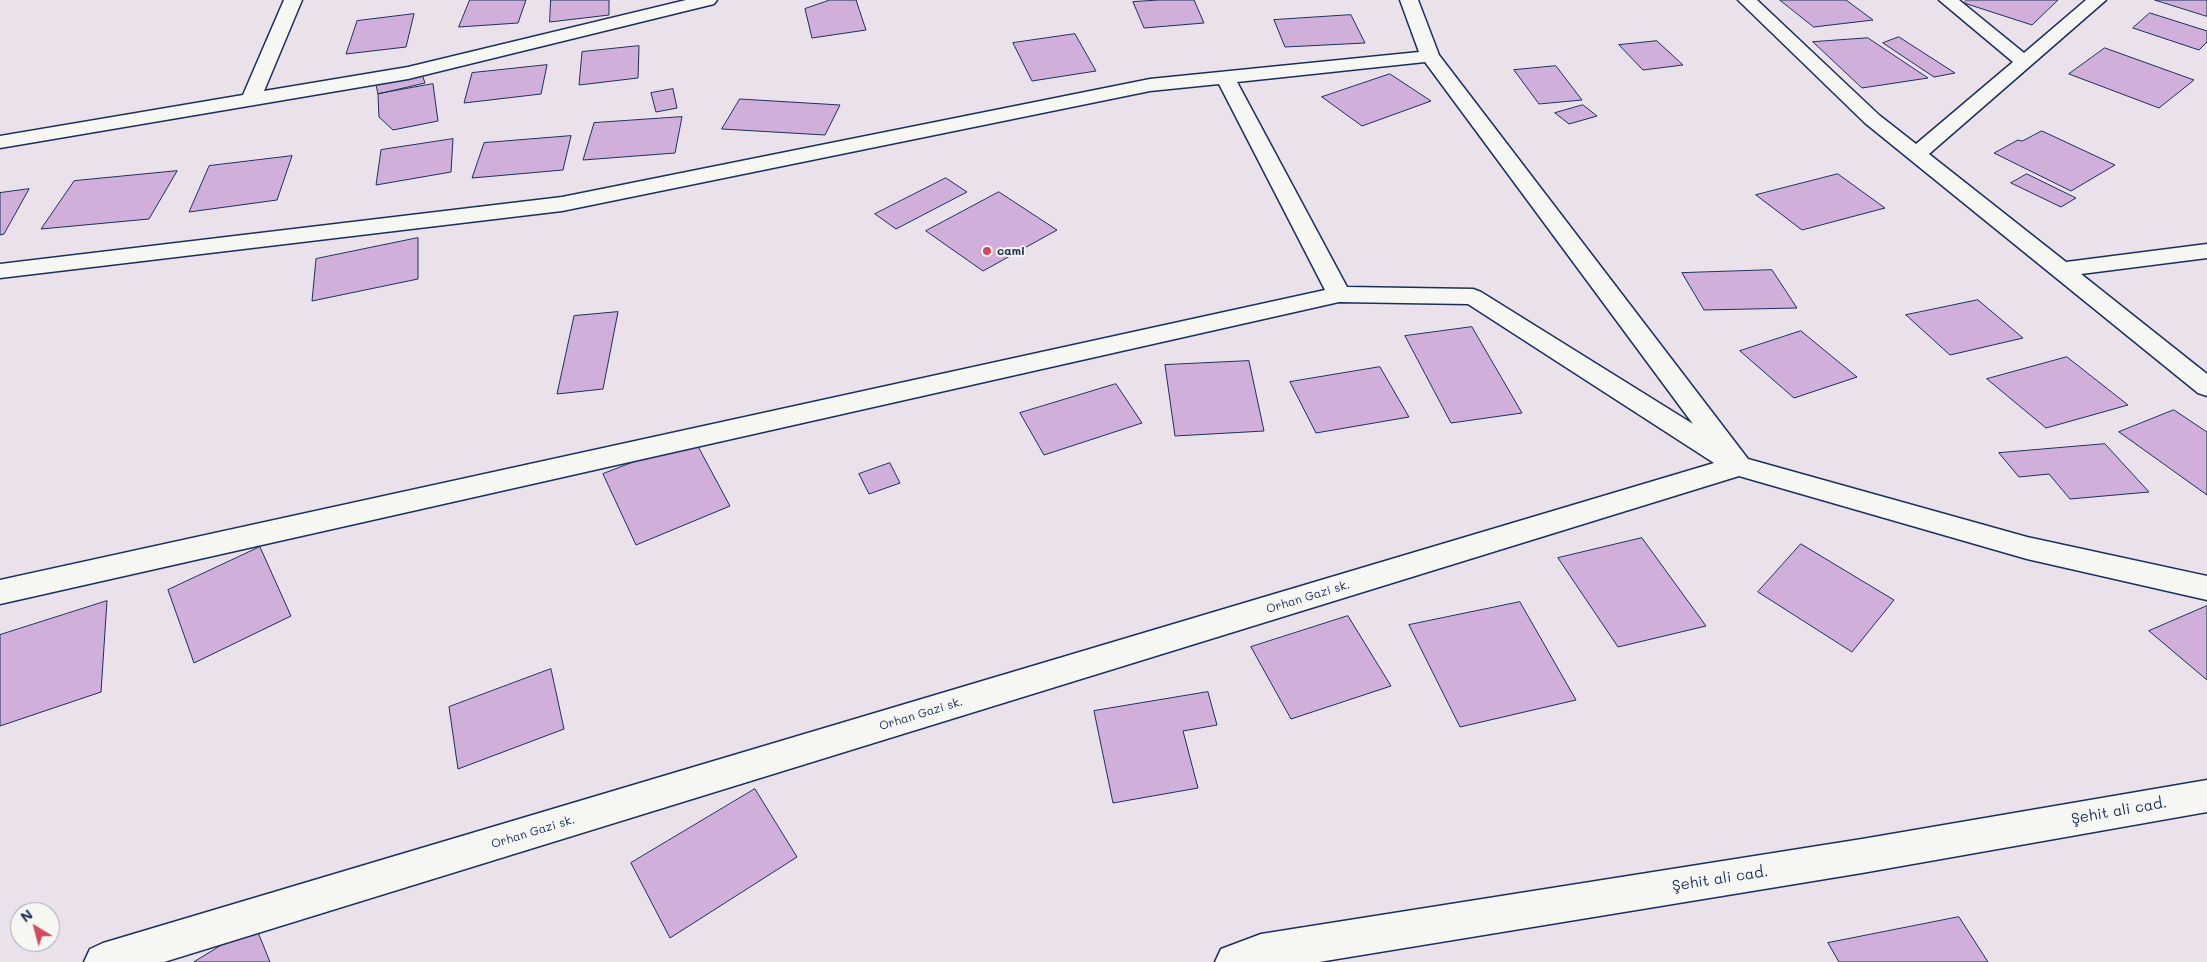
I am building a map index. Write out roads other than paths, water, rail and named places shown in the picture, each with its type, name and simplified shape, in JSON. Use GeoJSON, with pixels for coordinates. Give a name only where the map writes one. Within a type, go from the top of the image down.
{"type":"FeatureCollection","features":[{"type":"Feature","properties":{"kind":"street"},"geometry":{"type":"LineString","coordinates":[[251,99],[293,0]]}},
{"type":"Feature","properties":{"kind":"street"},"geometry":{"type":"LineString","coordinates":[[0,142],[408,72],[708,0]]}},
{"type":"Feature","properties":{"kind":"street"},"geometry":{"type":"LineString","coordinates":[[1409,0],[1430,56],[1739,466]]}},
{"type":"Feature","properties":{"kind":"street"},"geometry":{"type":"LineString","coordinates":[[1747,0],[1872,120],[2207,387]]}},
{"type":"Feature","properties":{"kind":"street"},"geometry":{"type":"LineString","coordinates":[[1948,0],[2024,62]]}},
{"type":"Feature","properties":{"kind":"street"},"geometry":{"type":"LineString","coordinates":[[1916,156],[2097,0]]}},
{"type":"Feature","properties":{"kind":"street"},"geometry":{"type":"LineString","coordinates":[[0,271],[562,204],[1150,85],[1430,56]]}},
{"type":"Feature","properties":{"kind":"street"},"geometry":{"type":"LineString","coordinates":[[1225,77],[1340,294]]}},
{"type":"Feature","properties":{"kind":"street"},"geometry":{"type":"LineString","coordinates":[[2059,270],[2207,251]]}},
{"type":"Feature","properties":{"kind":"street"},"geometry":{"type":"LineString","coordinates":[[0,592],[1340,294],[1473,297],[1739,466],[2027,548],[2207,588]]}},
{"type":"Feature","properties":{"kind":"street","name":"Orhan Gazi sk."},"geometry":{"type":"LineString","coordinates":[[103,962],[1739,466]]}},
{"type":"Feature","properties":{"kind":"street","name":"Şehit ali cad."},"geometry":{"type":"LineString","coordinates":[[1234,962],[1261,953],[1862,856],[2207,796]]}},
{"type":"Feature","properties":{"kind":"place","name":"cami"},"geometry":{"type":"Point","coordinates":[987,251]}}]}
